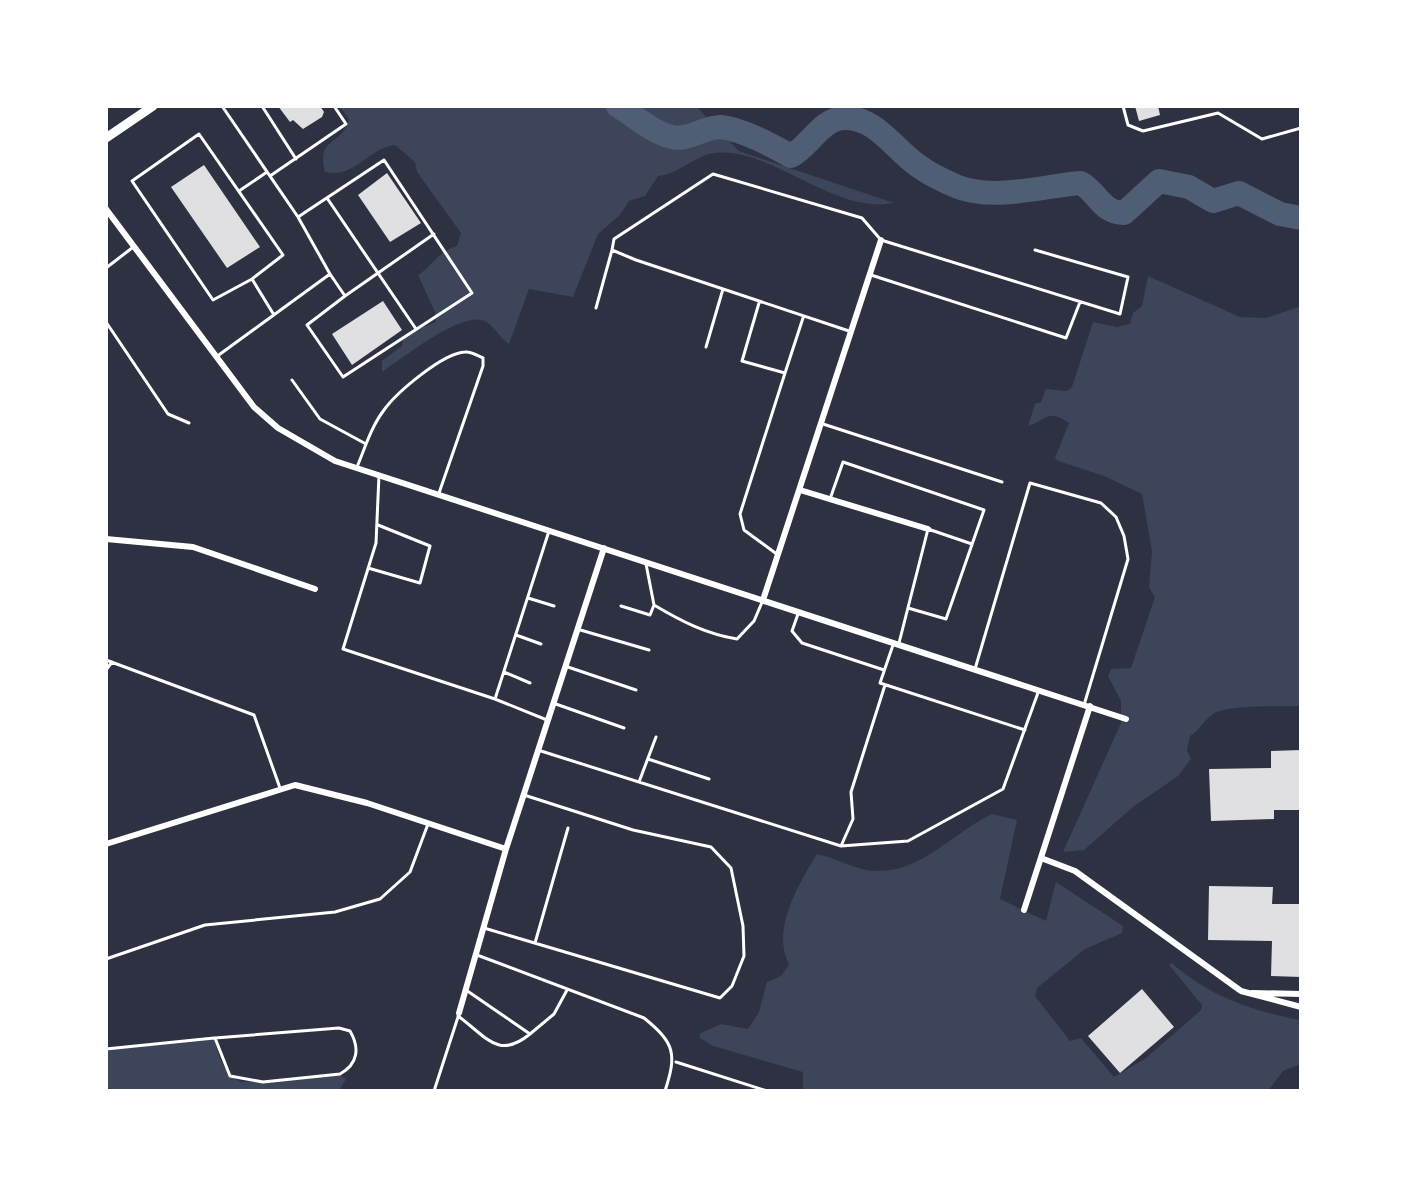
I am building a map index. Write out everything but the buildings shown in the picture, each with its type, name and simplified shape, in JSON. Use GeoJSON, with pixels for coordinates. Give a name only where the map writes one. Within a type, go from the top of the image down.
{"type":"FeatureCollection","features":[{"type":"Feature","properties":{"kind":"main road"},"geometry":{"type":"LineString","coordinates":[[106,138],[137,110],[153,106]]}},
{"type":"Feature","properties":{"kind":"street"},"geometry":{"type":"LineString","coordinates":[[106,209],[132,248],[166,286],[254,407],[305,446],[357,467],[1126,719]]}},
{"type":"Feature","properties":{"kind":"street"},"geometry":{"type":"LineString","coordinates":[[763,600],[881,240]]}},
{"type":"Feature","properties":{"kind":"street"},"geometry":{"type":"LineString","coordinates":[[800,490],[928,529]]}},
{"type":"Feature","properties":{"kind":"street"},"geometry":{"type":"LineString","coordinates":[[106,539],[193,547],[315,589]]}},
{"type":"Feature","properties":{"kind":"street"},"geometry":{"type":"LineString","coordinates":[[459,1014],[523,794],[604,548]]}},
{"type":"Feature","properties":{"kind":"street"},"geometry":{"type":"LineString","coordinates":[[1024,910],[1087,706]]}},
{"type":"Feature","properties":{"kind":"street"},"geometry":{"type":"LineString","coordinates":[[106,844],[295,785],[318,789],[506,849]]}},
{"type":"Feature","properties":{"kind":"street"},"geometry":{"type":"LineString","coordinates":[[1041,858],[1075,871],[1249,994],[1301,1007]]}},
{"type":"Feature","properties":{"kind":"street"},"geometry":{"type":"LineString","coordinates":[[1249,994],[1301,994]]}},
{"type":"Feature","properties":{"kind":"lane"},"geometry":{"type":"LineString","coordinates":[[222,106],[298,217],[345,296]]}},
{"type":"Feature","properties":{"kind":"lane"},"geometry":{"type":"LineString","coordinates":[[262,106],[296,159]]}},
{"type":"Feature","properties":{"kind":"lane"},"geometry":{"type":"LineString","coordinates":[[239,191],[296,159],[346,124],[334,106]]}},
{"type":"Feature","properties":{"kind":"lane"},"geometry":{"type":"LineString","coordinates":[[1123,106],[1128,125],[1143,131],[1218,113],[1262,139],[1301,128]]}},
{"type":"Feature","properties":{"kind":"lane"},"geometry":{"type":"LineString","coordinates":[[199,134],[283,255],[252,279],[213,300],[132,181],[199,134]]}},
{"type":"Feature","properties":{"kind":"lane"},"geometry":{"type":"LineString","coordinates":[[298,217],[384,160],[435,234],[472,293],[343,377],[307,325],[435,234]]}},
{"type":"Feature","properties":{"kind":"lane"},"geometry":{"type":"LineString","coordinates":[[596,308],[614,239],[713,174],[862,218],[881,240],[1120,314],[1128,277],[1035,250]]}},
{"type":"Feature","properties":{"kind":"lane"},"geometry":{"type":"LineString","coordinates":[[327,198],[416,329]]}},
{"type":"Feature","properties":{"kind":"lane"},"geometry":{"type":"LineString","coordinates":[[106,268],[132,248]]}},
{"type":"Feature","properties":{"kind":"lane"},"geometry":{"type":"LineString","coordinates":[[612,250],[723,287],[759,303],[850,331]]}},
{"type":"Feature","properties":{"kind":"lane"},"geometry":{"type":"LineString","coordinates":[[216,357],[330,274]]}},
{"type":"Feature","properties":{"kind":"lane"},"geometry":{"type":"LineString","coordinates":[[869,275],[1066,338],[1080,302]]}},
{"type":"Feature","properties":{"kind":"lane"},"geometry":{"type":"LineString","coordinates":[[252,279],[274,315]]}},
{"type":"Feature","properties":{"kind":"lane"},"geometry":{"type":"LineString","coordinates":[[706,347],[723,287]]}},
{"type":"Feature","properties":{"kind":"lane"},"geometry":{"type":"LineString","coordinates":[[759,303],[742,361],[785,373]]}},
{"type":"Feature","properties":{"kind":"lane"},"geometry":{"type":"LineString","coordinates":[[778,555],[744,530],[740,514],[803,317]]}},
{"type":"Feature","properties":{"kind":"lane"},"geometry":{"type":"LineString","coordinates":[[106,322],[168,414],[189,423]]}},
{"type":"Feature","properties":{"kind":"lane"},"geometry":{"type":"LineString","coordinates":[[357,467],[366,444],[391,402],[446,357],[466,351],[483,358],[439,493]]}},
{"type":"Feature","properties":{"kind":"lane"},"geometry":{"type":"LineString","coordinates":[[292,380],[320,419],[366,444]]}},
{"type":"Feature","properties":{"kind":"lane"},"geometry":{"type":"LineString","coordinates":[[819,423],[1002,482]]}},
{"type":"Feature","properties":{"kind":"lane"},"geometry":{"type":"LineString","coordinates":[[830,499],[843,462],[984,510],[946,619],[908,608]]}},
{"type":"Feature","properties":{"kind":"lane"},"geometry":{"type":"LineString","coordinates":[[379,474],[376,543],[343,649],[495,699],[547,720]]}},
{"type":"Feature","properties":{"kind":"lane"},"geometry":{"type":"LineString","coordinates":[[975,670],[1030,483],[1101,503],[1116,517],[1128,559],[1087,706]]}},
{"type":"Feature","properties":{"kind":"lane"},"geometry":{"type":"LineString","coordinates":[[368,568],[420,583],[430,546],[405,533],[376,525]]}},
{"type":"Feature","properties":{"kind":"lane"},"geometry":{"type":"LineString","coordinates":[[972,544],[928,529],[908,608],[880,683],[1025,730]]}},
{"type":"Feature","properties":{"kind":"lane"},"geometry":{"type":"LineString","coordinates":[[495,699],[550,530]]}},
{"type":"Feature","properties":{"kind":"lane"},"geometry":{"type":"LineString","coordinates":[[621,606],[650,615],[654,605],[646,579],[646,561]]}},
{"type":"Feature","properties":{"kind":"lane"},"geometry":{"type":"LineString","coordinates":[[528,598],[554,606]]}},
{"type":"Feature","properties":{"kind":"lane"},"geometry":{"type":"LineString","coordinates":[[654,605],[686,624],[737,639],[754,621],[763,600]]}},
{"type":"Feature","properties":{"kind":"lane"},"geometry":{"type":"LineString","coordinates":[[799,612],[792,631],[802,643],[884,670]]}},
{"type":"Feature","properties":{"kind":"lane"},"geometry":{"type":"LineString","coordinates":[[577,629],[649,650]]}},
{"type":"Feature","properties":{"kind":"lane"},"geometry":{"type":"LineString","coordinates":[[516,635],[541,644]]}},
{"type":"Feature","properties":{"kind":"lane"},"geometry":{"type":"LineString","coordinates":[[106,660],[254,715],[280,788]]}},
{"type":"Feature","properties":{"kind":"lane"},"geometry":{"type":"LineString","coordinates":[[106,670],[112,662]]}},
{"type":"Feature","properties":{"kind":"lane"},"geometry":{"type":"LineString","coordinates":[[565,666],[636,690]]}},
{"type":"Feature","properties":{"kind":"lane"},"geometry":{"type":"LineString","coordinates":[[504,672],[530,683]]}},
{"type":"Feature","properties":{"kind":"lane"},"geometry":{"type":"LineString","coordinates":[[841,846],[853,819],[851,792],[885,685]]}},
{"type":"Feature","properties":{"kind":"lane"},"geometry":{"type":"LineString","coordinates":[[537,750],[841,846],[908,841],[1003,789],[1039,690]]}},
{"type":"Feature","properties":{"kind":"lane"},"geometry":{"type":"LineString","coordinates":[[553,703],[624,728]]}},
{"type":"Feature","properties":{"kind":"lane"},"geometry":{"type":"LineString","coordinates":[[639,782],[656,737]]}},
{"type":"Feature","properties":{"kind":"lane"},"geometry":{"type":"LineString","coordinates":[[648,759],[709,779]]}},
{"type":"Feature","properties":{"kind":"lane"},"geometry":{"type":"LineString","coordinates":[[484,928],[720,998],[732,986],[744,956],[743,926],[731,868],[711,847],[633,830],[523,794]]}},
{"type":"Feature","properties":{"kind":"lane"},"geometry":{"type":"LineString","coordinates":[[106,959],[205,925],[335,912],[380,899],[410,872],[428,824]]}},
{"type":"Feature","properties":{"kind":"lane"},"geometry":{"type":"LineString","coordinates":[[535,943],[568,828]]}},
{"type":"Feature","properties":{"kind":"lane"},"geometry":{"type":"LineString","coordinates":[[477,955],[644,1018],[663,1033],[674,1062],[665,1091]]}},
{"type":"Feature","properties":{"kind":"lane"},"geometry":{"type":"LineString","coordinates":[[434,1091],[459,1014],[501,1047],[515,1046],[554,1014],[567,989]]}},
{"type":"Feature","properties":{"kind":"lane"},"geometry":{"type":"LineString","coordinates":[[466,990],[530,1034]]}},
{"type":"Feature","properties":{"kind":"lane"},"geometry":{"type":"LineString","coordinates":[[106,1049],[215,1038],[339,1028],[350,1031],[356,1041],[356,1055],[350,1068],[340,1074],[248,1082],[230,1076],[215,1038]]}},
{"type":"Feature","properties":{"kind":"lane"},"geometry":{"type":"LineString","coordinates":[[674,1062],[767,1091]]}},
{"type":"Feature","properties":{"kind":"shaded area"},"geometry":{"type":"Polygon","coordinates":[[[339,106],[696,106],[739,151],[894,203],[871,204],[848,199],[758,160],[737,154],[708,154],[658,176],[645,196],[629,201],[620,215],[598,234],[573,297],[529,289],[509,344],[485,321],[471,320],[430,339],[382,372],[382,361],[402,346],[404,335],[436,322],[435,312],[418,275],[445,251],[457,246],[461,233],[417,172],[415,162],[395,145],[377,151],[345,171],[325,172],[324,153],[341,134],[349,119],[339,106]]]}},
{"type":"Feature","properties":{"kind":"shaded area"},"geometry":{"type":"Polygon","coordinates":[[[1148,276],[1240,317],[1266,318],[1301,306],[1301,706],[1243,707],[1213,714],[1190,736],[1187,750],[1191,759],[1178,776],[1133,807],[1084,850],[1063,852],[1121,723],[1121,701],[1108,676],[1111,669],[1131,668],[1155,597],[1149,587],[1152,551],[1142,494],[1104,476],[1058,461],[1055,458],[1069,423],[1051,416],[1028,426],[1035,404],[1041,402],[1046,389],[1067,391],[1072,387],[1093,322],[1117,327],[1130,324],[1133,313],[1142,306],[1148,276]]]}},
{"type":"Feature","properties":{"kind":"shaded area"},"geometry":{"type":"Polygon","coordinates":[[[992,814],[1017,820],[1000,899],[1046,921],[1056,882],[1123,926],[1122,933],[1085,949],[1037,988],[1035,996],[1070,1041],[1081,1038],[1114,1077],[1146,1058],[1201,1010],[1202,1005],[1169,965],[1172,963],[1216,993],[1266,1012],[1301,1020],[1301,1064],[1283,1071],[1268,1091],[803,1091],[803,1072],[713,1046],[700,1038],[699,1034],[721,1024],[748,1029],[759,1012],[767,982],[781,976],[789,965],[784,951],[785,923],[795,894],[817,854],[862,869],[893,870],[923,858],[992,814]]]}},
{"type":"Feature","properties":{"kind":"shaded area"},"geometry":{"type":"Polygon","coordinates":[[[214,1039],[226,1070],[241,1082],[339,1074],[346,1079],[339,1091],[106,1091],[106,1050],[214,1039]]]}},
{"type":"Feature","properties":{"kind":"waterway"},"geometry":{"type":"LineString","coordinates":[[618,106],[665,135],[679,138],[721,127],[748,135],[791,156],[829,123],[844,118],[855,119],[876,129],[929,173],[973,191],[1003,193],[1081,183],[1110,210],[1124,213],[1159,181],[1189,187],[1213,201],[1239,193],[1280,214],[1301,218]]}}]}
